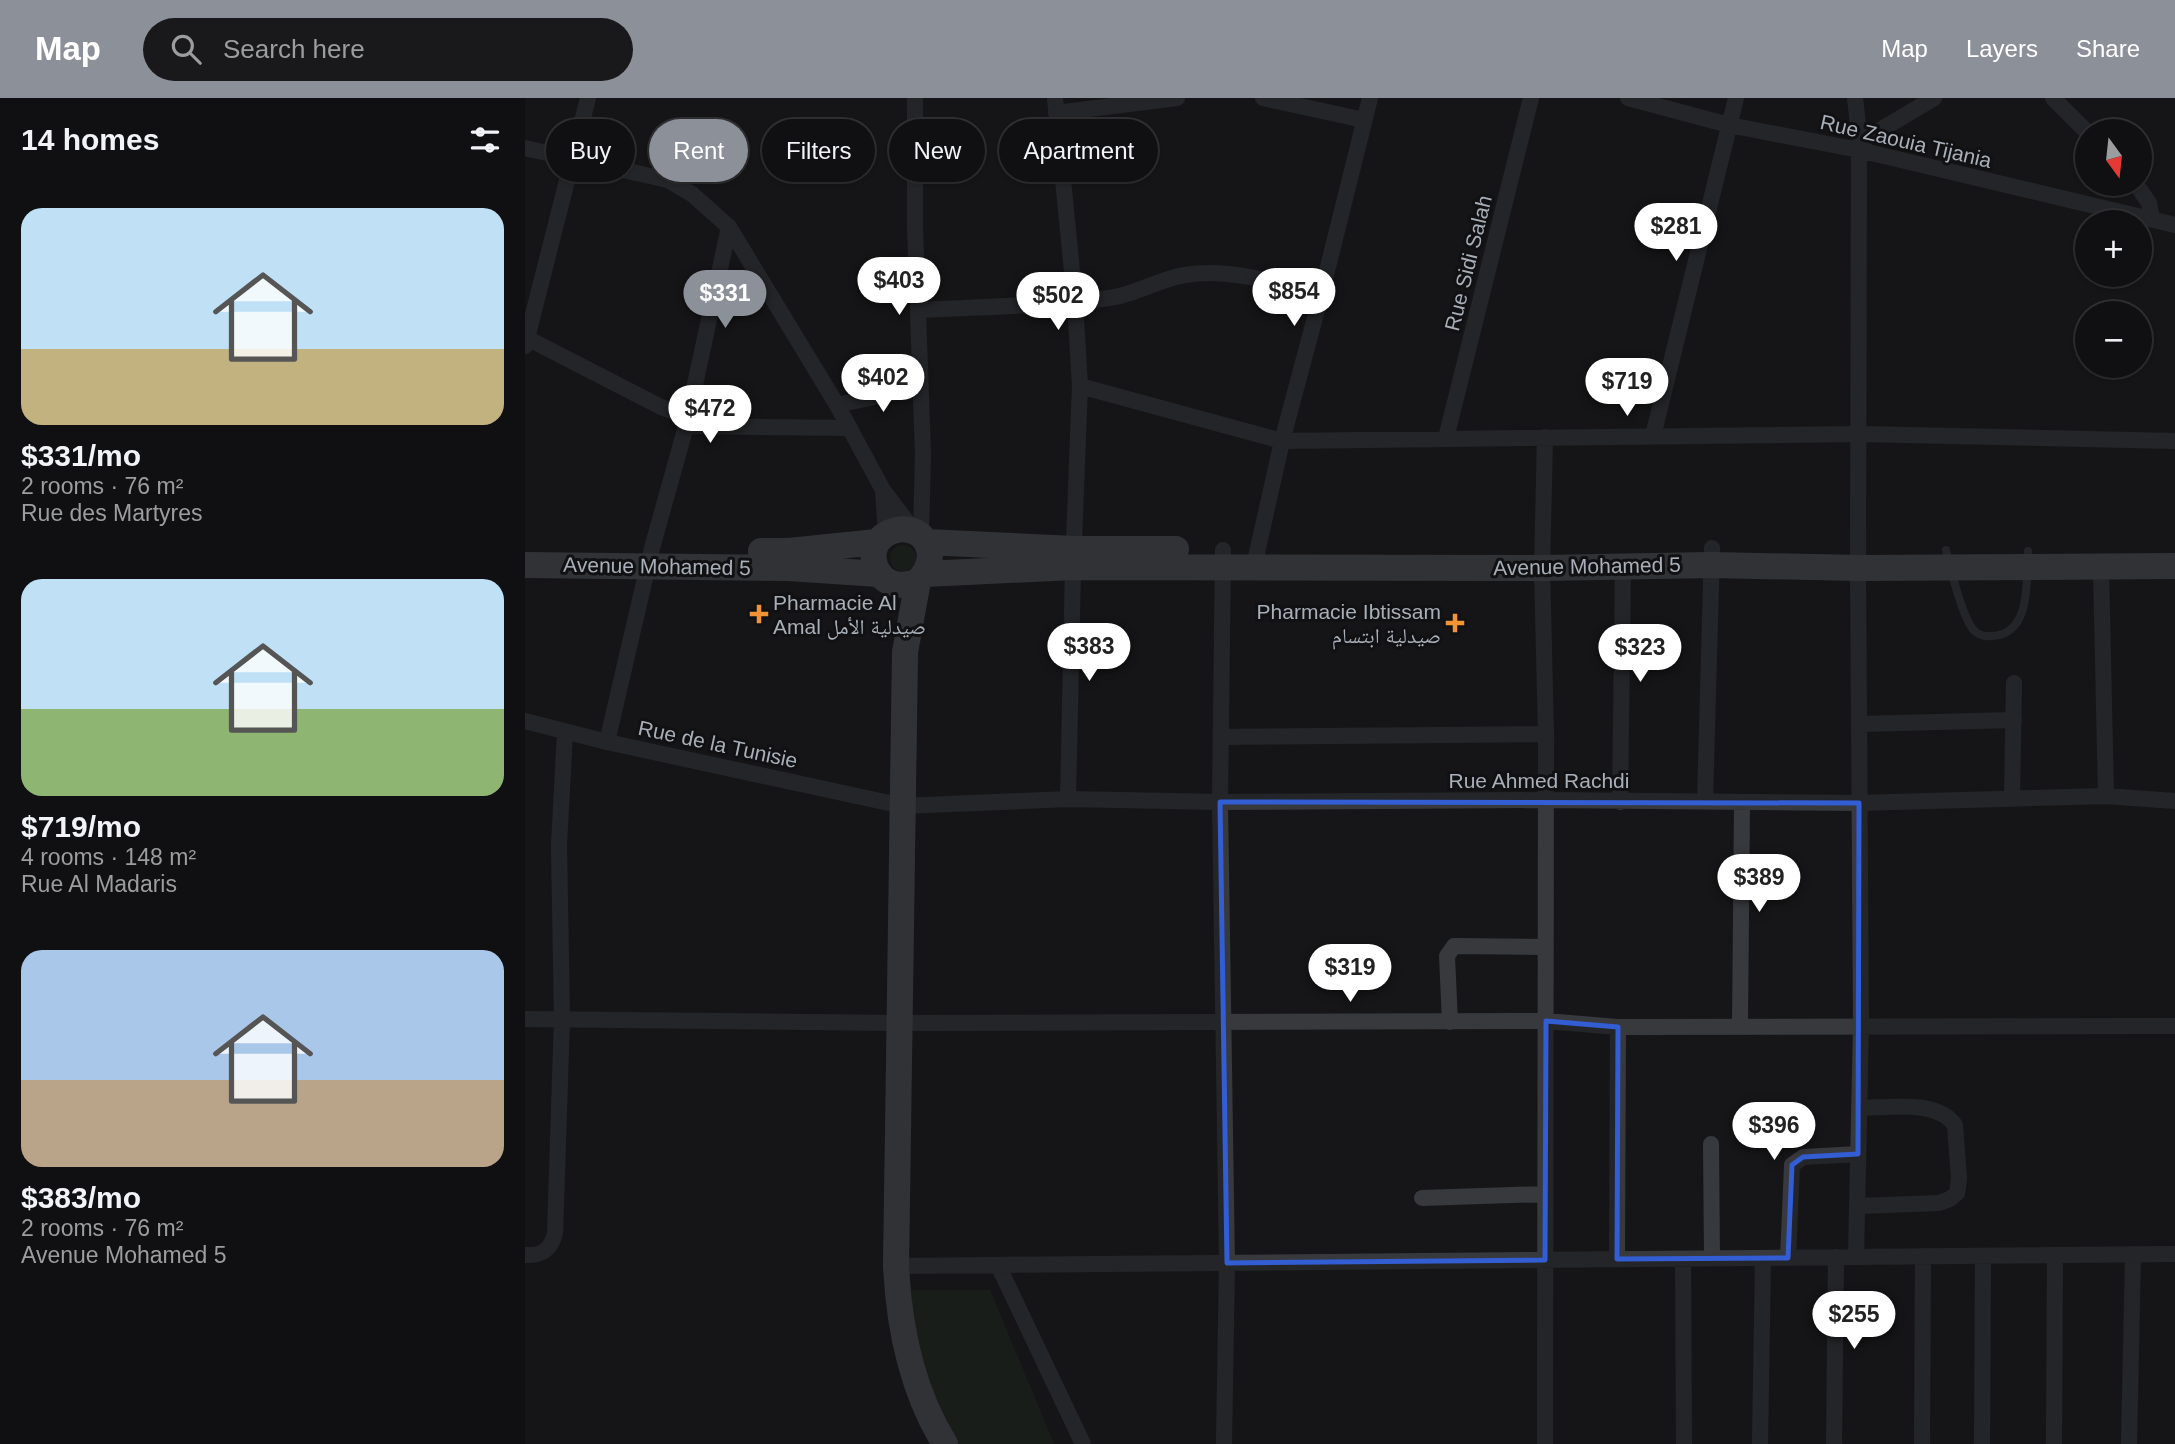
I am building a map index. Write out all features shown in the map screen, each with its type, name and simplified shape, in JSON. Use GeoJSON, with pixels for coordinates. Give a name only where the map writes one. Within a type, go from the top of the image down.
{"type":"FeatureCollection","features":[{"type":"Feature","properties":{"kind":"main road"},"geometry":{"type":"LineString","coordinates":[[789,560],[882,538],[900,529],[1000,559]]}},
{"type":"Feature","properties":{"kind":"main road"},"geometry":{"type":"LineString","coordinates":[[920,536],[930,558],[922,577],[905,652],[896,1266],[900,1313],[916,1382],[945,1444]]}},
{"type":"Feature","properties":{"kind":"main road"},"geometry":{"type":"LineString","coordinates":[[882,538],[873,553],[874,564],[884,578],[905,652]]}},
{"type":"Feature","properties":{"kind":"main road","name":"Avenue Mohamed 5"},"geometry":{"type":"LineString","coordinates":[[525,549],[789,560]]}},
{"type":"Feature","properties":{"kind":"main road","name":"Avenue Mohamed 5"},"geometry":{"type":"LineString","coordinates":[[1000,559],[1542,560],[1712,556],[2027,559],[2175,550]]}},
{"type":"Feature","properties":{"kind":"main road","name":"Avenue Mohamed 5"},"geometry":{"type":"LineString","coordinates":[[525,565],[650,556]]}},
{"type":"Feature","properties":{"kind":"main road","name":"Avenue Mohamed 5"},"geometry":{"type":"LineString","coordinates":[[1542,560],[1623,566],[1712,556]]}},
{"type":"Feature","properties":{"kind":"main road"},"geometry":{"type":"LineString","coordinates":[[789,560],[884,578],[898,586],[908,585],[922,577],[1000,559]]}},
{"type":"Feature","properties":{"kind":"main road","name":"Avenue Mohamed 5"},"geometry":{"type":"LineString","coordinates":[[2027,559],[2101,567],[2175,566]]}},
{"type":"Feature","properties":{"kind":"street"},"geometry":{"type":"LineString","coordinates":[[583,119],[588,98]]}},
{"type":"Feature","properties":{"kind":"street"},"geometry":{"type":"LineString","coordinates":[[915,98],[923,454],[920,536]]}},
{"type":"Feature","properties":{"kind":"street"},"geometry":{"type":"LineString","coordinates":[[1068,799],[1080,386],[1075,302],[1056,105],[1177,98]]}},
{"type":"Feature","properties":{"kind":"street"},"geometry":{"type":"LineString","coordinates":[[1263,98],[1364,120]]}},
{"type":"Feature","properties":{"kind":"street"},"geometry":{"type":"LineString","coordinates":[[1256,558],[1282,441],[1370,98]]}},
{"type":"Feature","properties":{"kind":"street","name":"Rue Sidi Salah"},"geometry":{"type":"LineString","coordinates":[[1446,438],[1531,98]]}},
{"type":"Feature","properties":{"kind":"street","name":"Rue Zaouia Tijania"},"geometry":{"type":"LineString","coordinates":[[1628,98],[1729,125],[1860,146],[2116,210]]}},
{"type":"Feature","properties":{"kind":"street"},"geometry":{"type":"LineString","coordinates":[[1653,436],[1736,98]]}},
{"type":"Feature","properties":{"kind":"street"},"geometry":{"type":"LineString","coordinates":[[1855,98],[1860,146],[1858,559],[1861,1025],[1856,1257]]}},
{"type":"Feature","properties":{"kind":"street"},"geometry":{"type":"LineString","coordinates":[[1860,146],[1934,98]]}},
{"type":"Feature","properties":{"kind":"street"},"geometry":{"type":"LineString","coordinates":[[2053,98],[2075,121]]}},
{"type":"Feature","properties":{"kind":"street"},"geometry":{"type":"LineString","coordinates":[[525,148],[546,153]]}},
{"type":"Feature","properties":{"kind":"street"},"geometry":{"type":"LineString","coordinates":[[635,173],[668,180],[692,194],[729,227],[837,405],[883,490],[920,536]]}},
{"type":"Feature","properties":{"kind":"street"},"geometry":{"type":"LineString","coordinates":[[567,182],[526,340],[686,422],[850,428]]}},
{"type":"Feature","properties":{"kind":"street","name":"Rue Zaouia Tijania"},"geometry":{"type":"LineString","coordinates":[[2152,219],[2175,225]]}},
{"type":"Feature","properties":{"kind":"street"},"geometry":{"type":"LineString","coordinates":[[607,742],[650,556],[686,422],[729,227]]}},
{"type":"Feature","properties":{"kind":"street"},"geometry":{"type":"LineString","coordinates":[[918,310],[1114,298],[1187,274],[1216,273],[1251,277],[1321,295]]}},
{"type":"Feature","properties":{"kind":"street"},"geometry":{"type":"LineString","coordinates":[[1080,386],[1282,441],[1860,434],[2175,441]]}},
{"type":"Feature","properties":{"kind":"street"},"geometry":{"type":"LineString","coordinates":[[837,405],[920,387]]}},
{"type":"Feature","properties":{"kind":"street"},"geometry":{"type":"LineString","coordinates":[[1545,437],[1542,560],[1546,734],[1545,1444]]}},
{"type":"Feature","properties":{"kind":"street"},"geometry":{"type":"LineString","coordinates":[[882,538],[883,490]]}},
{"type":"Feature","properties":{"kind":"street"},"geometry":{"type":"LineString","coordinates":[[1705,801],[1712,556]]}},
{"type":"Feature","properties":{"kind":"street"},"geometry":{"type":"LineString","coordinates":[[1223,559],[1220,802],[1221,1023],[1227,1263],[1224,1444]]}},
{"type":"Feature","properties":{"kind":"street"},"geometry":{"type":"LineString","coordinates":[[1620,802],[1623,566]]}},
{"type":"Feature","properties":{"kind":"street"},"geometry":{"type":"LineString","coordinates":[[2101,567],[2106,796]]}},
{"type":"Feature","properties":{"kind":"street"},"geometry":{"type":"LineString","coordinates":[[2012,797],[2014,683]]}},
{"type":"Feature","properties":{"kind":"street"},"geometry":{"type":"LineString","coordinates":[[1860,724],[2014,720]]}},
{"type":"Feature","properties":{"kind":"street","name":"Rue de la Tunisie"},"geometry":{"type":"LineString","coordinates":[[525,721],[607,742],[902,806]]}},
{"type":"Feature","properties":{"kind":"street"},"geometry":{"type":"LineString","coordinates":[[525,1255],[544,1252],[553,1241],[555,1233],[562,1018],[559,845],[565,732]]}},
{"type":"Feature","properties":{"kind":"street"},"geometry":{"type":"LineString","coordinates":[[1222,737],[1546,734]]}},
{"type":"Feature","properties":{"kind":"street","name":"Rue Ahmed Rachdi"},"geometry":{"type":"LineString","coordinates":[[902,806],[1068,799],[1220,802],[1545,800],[1859,803],[2106,796],[2175,801]]}},
{"type":"Feature","properties":{"kind":"street"},"geometry":{"type":"LineString","coordinates":[[1740,1026],[1742,802]]}},
{"type":"Feature","properties":{"kind":"street"},"geometry":{"type":"LineString","coordinates":[[1450,1022],[1447,956],[1454,946],[1546,947]]}},
{"type":"Feature","properties":{"kind":"street"},"geometry":{"type":"LineString","coordinates":[[525,1019],[898,1023],[1546,1021],[1618,1027],[2175,1026]]}},
{"type":"Feature","properties":{"kind":"street"},"geometry":{"type":"LineString","coordinates":[[1616,1259],[1618,1027]]}},
{"type":"Feature","properties":{"kind":"street"},"geometry":{"type":"LineString","coordinates":[[1857,1206],[1939,1203],[1950,1199],[1957,1192],[1959,1179],[1955,1125],[1943,1113],[1931,1108],[1859,1108]]}},
{"type":"Feature","properties":{"kind":"street"},"geometry":{"type":"LineString","coordinates":[[1711,1144],[1712,1258]]}},
{"type":"Feature","properties":{"kind":"street"},"geometry":{"type":"LineString","coordinates":[[1788,1258],[1793,1164],[1803,1157],[1858,1154]]}},
{"type":"Feature","properties":{"kind":"street"},"geometry":{"type":"LineString","coordinates":[[1422,1198],[1545,1194]]}},
{"type":"Feature","properties":{"kind":"street"},"geometry":{"type":"LineString","coordinates":[[2129,1444],[2133,1254]]}},
{"type":"Feature","properties":{"kind":"street"},"geometry":{"type":"LineString","coordinates":[[896,1266],[2175,1254]]}},
{"type":"Feature","properties":{"kind":"street"},"geometry":{"type":"LineString","coordinates":[[2054,1444],[2055,1255]]}},
{"type":"Feature","properties":{"kind":"street"},"geometry":{"type":"LineString","coordinates":[[1923,1256],[1923,1444]]}},
{"type":"Feature","properties":{"kind":"street"},"geometry":{"type":"LineString","coordinates":[[1982,1444],[1983,1256]]}},
{"type":"Feature","properties":{"kind":"street"},"geometry":{"type":"LineString","coordinates":[[1834,1444],[1836,1257]]}},
{"type":"Feature","properties":{"kind":"street"},"geometry":{"type":"LineString","coordinates":[[1760,1444],[1763,1258]]}},
{"type":"Feature","properties":{"kind":"street"},"geometry":{"type":"LineString","coordinates":[[1683,1259],[1684,1444]]}},
{"type":"Feature","properties":{"kind":"street"},"geometry":{"type":"LineString","coordinates":[[997,1265],[1083,1444]]}},
{"type":"Feature","properties":{"kind":"lane"},"geometry":{"type":"LineString","coordinates":[[1949,558],[1971,627],[1977,633],[1988,637],[2010,631],[2021,618],[2027,559]]}},
{"type":"Feature","properties":{"kind":"highlighted area"},"geometry":{"type":"Polygon","coordinates":[[[1220,802],[1859,803],[1858,1154],[1803,1157],[1792,1165],[1788,1258],[1617,1259],[1618,1027],[1546,1021],[1545,1260],[1227,1263],[1220,802]]]}},
{"type":"Feature","properties":{"kind":"shaded area"},"geometry":{"type":"Polygon","coordinates":[[[903,545],[913,548],[916,558],[913,568],[903,571],[893,568],[890,558],[893,548],[903,545]]]}},
{"type":"Feature","properties":{"kind":"shaded area"},"geometry":{"type":"Polygon","coordinates":[[[911,1290],[990,1290],[1054,1444],[952,1444],[914,1346],[911,1290]]]}},
{"type":"Feature","properties":{"kind":"place","name":"Pharmacie Al Amal صيدلية الأمل"},"geometry":{"type":"Point","coordinates":[759,614]}},
{"type":"Feature","properties":{"kind":"place","name":"Pharmacie Ibtissam صيدلية ابتسام"},"geometry":{"type":"Point","coordinates":[1455,623]}}]}
